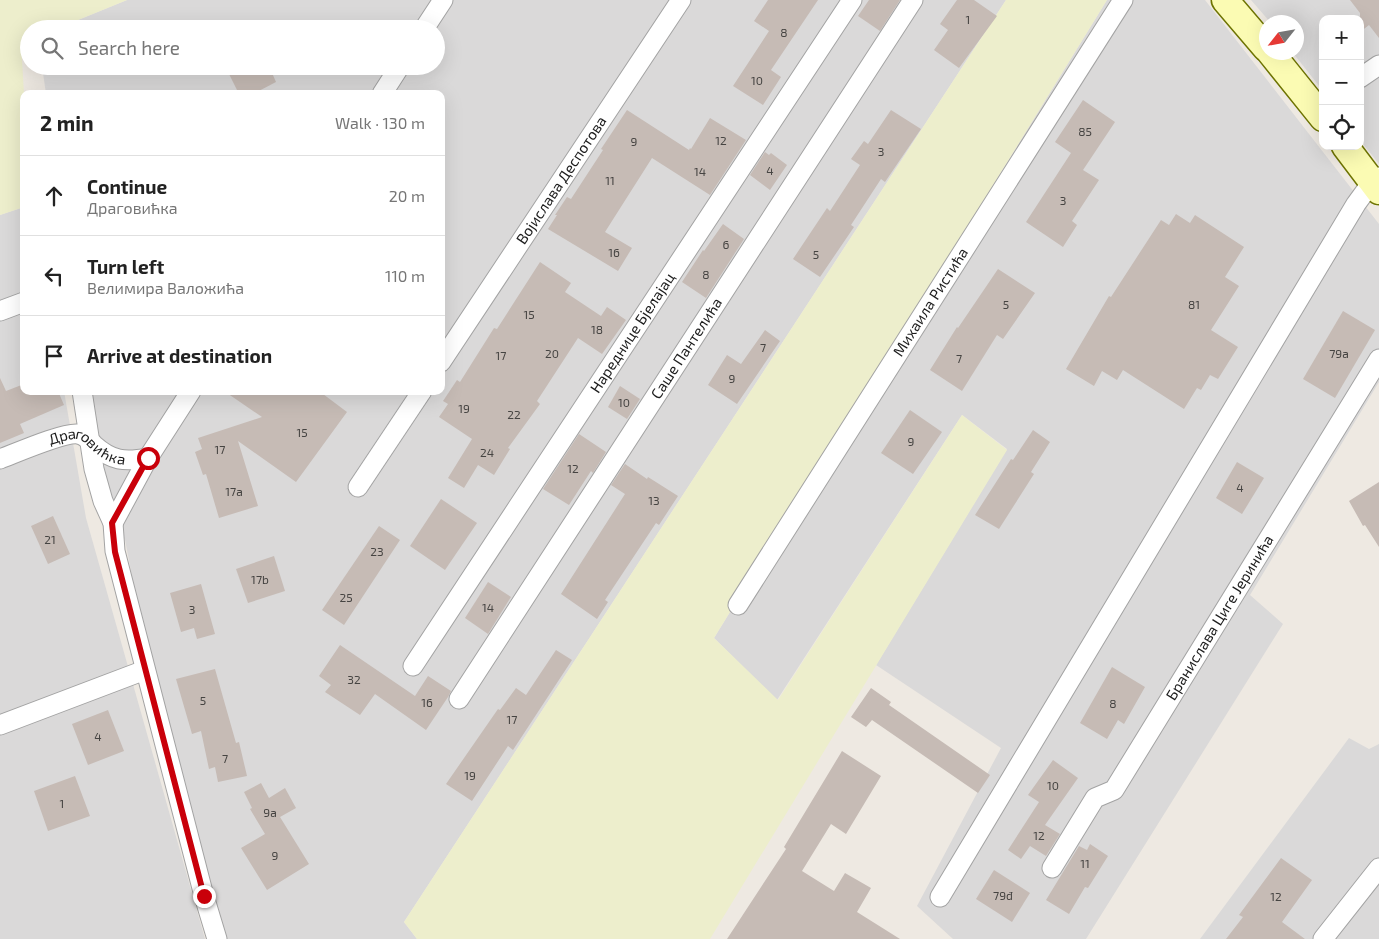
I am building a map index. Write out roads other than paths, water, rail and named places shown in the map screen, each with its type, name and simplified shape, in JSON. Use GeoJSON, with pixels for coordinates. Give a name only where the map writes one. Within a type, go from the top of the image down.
{"type":"FeatureCollection","features":[{"type":"Feature","properties":{"kind":"street"},"geometry":{"type":"LineString","coordinates":[[430,20],[443,0]]}},
{"type":"Feature","properties":{"kind":"street","name":"Војислава Деспотова"},"geometry":{"type":"LineString","coordinates":[[445,356],[682,0]]}},
{"type":"Feature","properties":{"kind":"street","name":"Нареднице Бјелајац"},"geometry":{"type":"LineString","coordinates":[[413,666],[852,0]]}},
{"type":"Feature","properties":{"kind":"street","name":"Саше Пантелића"},"geometry":{"type":"LineString","coordinates":[[459,699],[913,0]]}},
{"type":"Feature","properties":{"kind":"street","name":"Михаила Ристића"},"geometry":{"type":"LineString","coordinates":[[738,605],[1123,0]]}},
{"type":"Feature","properties":{"kind":"street"},"geometry":{"type":"LineString","coordinates":[[1225,0],[1259,40]]}},
{"type":"Feature","properties":{"kind":"street"},"geometry":{"type":"LineString","coordinates":[[1277,60],[1319,109]]}},
{"type":"Feature","properties":{"kind":"street"},"geometry":{"type":"LineString","coordinates":[[1364,75],[1379,65]]}},
{"type":"Feature","properties":{"kind":"street"},"geometry":{"type":"LineString","coordinates":[[385,90],[394,75]]}},
{"type":"Feature","properties":{"kind":"street"},"geometry":{"type":"LineString","coordinates":[[940,897],[1356,204],[1377,183],[1348,150]]}},
{"type":"Feature","properties":{"kind":"street"},"geometry":{"type":"LineString","coordinates":[[0,311],[20,304]]}},
{"type":"Feature","properties":{"kind":"street","name":"Бранислава Циге Јеринића"},"geometry":{"type":"LineString","coordinates":[[1052,868],[1095,798],[1114,790],[1379,359]]}},
{"type":"Feature","properties":{"kind":"street"},"geometry":{"type":"LineString","coordinates":[[83,395],[94,469],[103,502],[112,523],[115,552],[145,670],[204,896],[218,939]]}},
{"type":"Feature","properties":{"kind":"street","name":"Драговићка"},"geometry":{"type":"LineString","coordinates":[[112,523],[148,458],[188,395]]}},
{"type":"Feature","properties":{"kind":"street"},"geometry":{"type":"LineString","coordinates":[[358,486],[419,395]]}},
{"type":"Feature","properties":{"kind":"street","name":"Драговићка"},"geometry":{"type":"LineString","coordinates":[[0,459],[62,436],[77,434],[85,436],[106,454],[125,461],[148,458]]}},
{"type":"Feature","properties":{"kind":"street"},"geometry":{"type":"LineString","coordinates":[[0,725],[145,670]]}},
{"type":"Feature","properties":{"kind":"street"},"geometry":{"type":"LineString","coordinates":[[1323,939],[1379,868]]}}]}
